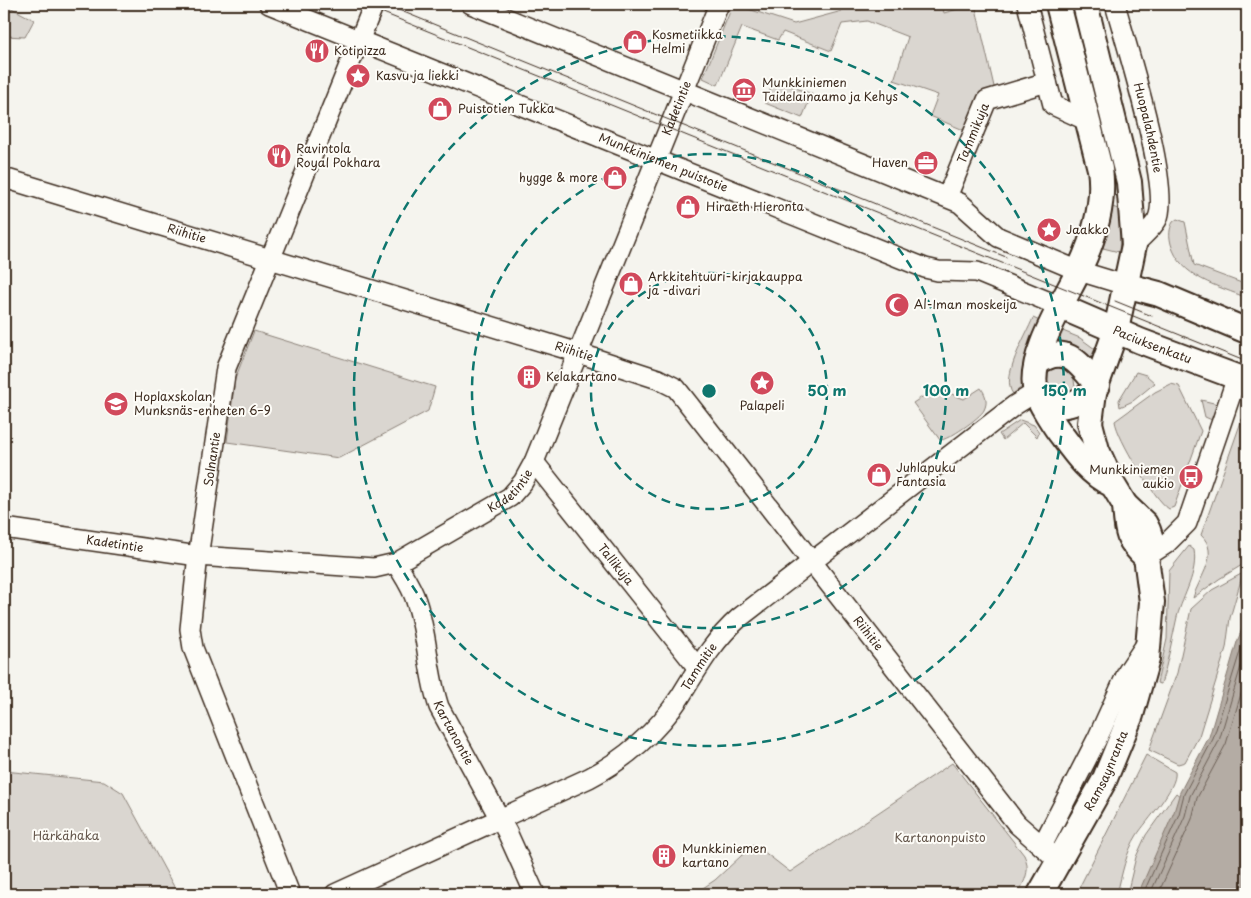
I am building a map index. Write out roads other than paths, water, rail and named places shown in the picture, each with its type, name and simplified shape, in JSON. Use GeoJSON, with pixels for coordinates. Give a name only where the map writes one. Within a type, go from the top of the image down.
{"type":"FeatureCollection","features":[{"type":"Feature","properties":{"kind":"main road"},"geometry":{"type":"LineString","coordinates":[[1058,4],[1100,169],[1101,195],[1093,233],[1078,271],[1059,306]]}},
{"type":"Feature","properties":{"kind":"main road","name":"Huopalahdentie"},"geometry":{"type":"LineString","coordinates":[[1084,4],[1129,182],[1134,245],[1116,330]]}},
{"type":"Feature","properties":{"kind":"main road"},"geometry":{"type":"LineString","coordinates":[[1125,285],[1159,294],[1247,331]]}},
{"type":"Feature","properties":{"kind":"main road","name":"Paciuksenkatu"},"geometry":{"type":"LineString","coordinates":[[1059,306],[1242,379]]}},
{"type":"Feature","properties":{"kind":"main road","name":"Ramsaynranta"},"geometry":{"type":"LineString","coordinates":[[1059,306],[1037,363],[1034,379],[1039,397],[1059,432],[1081,462],[1113,485]]}},
{"type":"Feature","properties":{"kind":"main road","name":"Ramsaynranta"},"geometry":{"type":"LineString","coordinates":[[1040,894],[1050,853],[1104,781],[1119,746],[1141,684],[1150,638],[1152,602],[1146,557],[1151,539],[1145,524],[1125,505],[1113,485],[1093,436],[1090,423],[1096,389],[1116,330]]}},
{"type":"Feature","properties":{"kind":"main road"},"geometry":{"type":"LineString","coordinates":[[1037,363],[1052,355],[1070,357],[1078,362],[1096,389],[1080,401],[1067,405],[1051,406],[1039,397]]}},
{"type":"Feature","properties":{"kind":"street","name":"Munkkiniemen puistotie"},"geometry":{"type":"LineString","coordinates":[[269,4],[925,268],[938,271],[977,272],[1059,306]]}},
{"type":"Feature","properties":{"kind":"street","name":"Solnantie"},"geometry":{"type":"LineString","coordinates":[[290,894],[193,648],[190,629],[198,556],[226,368],[374,4]]}},
{"type":"Feature","properties":{"kind":"street"},"geometry":{"type":"LineString","coordinates":[[471,4],[947,197],[964,205],[998,237],[1078,271],[1125,285]]}},
{"type":"Feature","properties":{"kind":"street","name":"Kadetintie"},"geometry":{"type":"LineString","coordinates":[[4,528],[198,556],[365,568],[382,567],[396,563],[505,500],[524,482],[534,462],[577,352],[720,4]]}},
{"type":"Feature","properties":{"kind":"street"},"geometry":{"type":"LineString","coordinates":[[1028,4],[1054,106],[1088,121]]}},
{"type":"Feature","properties":{"kind":"street","name":"Huopalahdentie"},"geometry":{"type":"LineString","coordinates":[[1115,4],[1158,170],[1161,203],[1157,219],[1134,245]]}},
{"type":"Feature","properties":{"kind":"street","name":"Tammikuja"},"geometry":{"type":"LineString","coordinates":[[947,197],[987,100],[1047,82]]}},
{"type":"Feature","properties":{"kind":"street","name":"Riihitie"},"geometry":{"type":"LineString","coordinates":[[4,178],[577,352],[658,379],[676,388],[1016,824],[1050,853]]}},
{"type":"Feature","properties":{"kind":"street"},"geometry":{"type":"LineString","coordinates":[[1146,557],[1176,536],[1188,523],[1242,379]]}},
{"type":"Feature","properties":{"kind":"street","name":"Tammitie"},"geometry":{"type":"LineString","coordinates":[[335,894],[589,778],[620,760],[664,718],[680,698],[697,667],[715,641],[739,618],[812,560],[1039,397]]}},
{"type":"Feature","properties":{"kind":"street","name":"Tallikuja"},"geometry":{"type":"LineString","coordinates":[[534,462],[697,667]]}},
{"type":"Feature","properties":{"kind":"street","name":"Kartanontie"},"geometry":{"type":"LineString","coordinates":[[396,563],[413,593],[419,609],[432,685],[439,706],[499,818],[535,894]]}},
{"type":"Feature","properties":{"kind":"water"},"geometry":{"type":"Polygon","coordinates":[[[1247,616],[1247,894],[1138,894],[1174,812],[1180,792],[1209,737],[1237,642],[1247,616]]]}},
{"type":"Feature","properties":{"kind":"tram line"},"geometry":{"type":"LineString","coordinates":[[361,4],[1247,362]]}},
{"type":"Feature","properties":{"kind":"tram line"},"geometry":{"type":"LineString","coordinates":[[384,4],[1006,257]]}},
{"type":"Feature","properties":{"kind":"tram line"},"geometry":{"type":"LineString","coordinates":[[1115,301],[1152,316]]}},
{"type":"Feature","properties":{"kind":"place","name":"Kosmetiikka Helmi"},"geometry":{"type":"Point","coordinates":[635,42]}},
{"type":"Feature","properties":{"kind":"place","name":"Kotipizza"},"geometry":{"type":"Point","coordinates":[317,51]}},
{"type":"Feature","properties":{"kind":"place","name":"Kasvu ja liekki"},"geometry":{"type":"Point","coordinates":[358,76]}},
{"type":"Feature","properties":{"kind":"place","name":"Munkkiniemen Taidelainaamo ja Kehys"},"geometry":{"type":"Point","coordinates":[744,90]}},
{"type":"Feature","properties":{"kind":"place","name":"Puistotien Tukka"},"geometry":{"type":"Point","coordinates":[440,109]}},
{"type":"Feature","properties":{"kind":"place","name":"Ravintola Royal Pokhara"},"geometry":{"type":"Point","coordinates":[279,156]}},
{"type":"Feature","properties":{"kind":"place","name":"Haven"},"geometry":{"type":"Point","coordinates":[926,163]}},
{"type":"Feature","properties":{"kind":"place","name":"hygge & more"},"geometry":{"type":"Point","coordinates":[615,178]}},
{"type":"Feature","properties":{"kind":"place","name":"Hiraeth Hieronta"},"geometry":{"type":"Point","coordinates":[688,207]}},
{"type":"Feature","properties":{"kind":"place","name":"Jaakko"},"geometry":{"type":"Point","coordinates":[1049,230]}},
{"type":"Feature","properties":{"kind":"place","name":"Arkkitehtuuri-kirjakauppa ja -divari"},"geometry":{"type":"Point","coordinates":[631,284]}},
{"type":"Feature","properties":{"kind":"place","name":"Al-Iman moskeija"},"geometry":{"type":"Point","coordinates":[897,305]}},
{"type":"Feature","properties":{"kind":"place","name":"Kelakartano"},"geometry":{"type":"Point","coordinates":[529,377]}},
{"type":"Feature","properties":{"kind":"place","name":"Palapeli"},"geometry":{"type":"Point","coordinates":[762,383]}},
{"type":"Feature","properties":{"kind":"place","name":"Hoplaxskolan, Munksnäs-enheten 6–9"},"geometry":{"type":"Point","coordinates":[116,404]}},
{"type":"Feature","properties":{"kind":"place","name":"Juhlapuku Fantasia"},"geometry":{"type":"Point","coordinates":[879,475]}},
{"type":"Feature","properties":{"kind":"place","name":"Munkkiniemen aukio"},"geometry":{"type":"Point","coordinates":[1191,477]}},
{"type":"Feature","properties":{"kind":"place","name":"Munkkiniemen kartano"},"geometry":{"type":"Point","coordinates":[664,856]}},
{"type":"Feature","properties":{"kind":"park label","name":"Härkähaka"},"geometry":{"type":"Point","coordinates":[66,836]}},
{"type":"Feature","properties":{"kind":"park label","name":"Kartanonpuisto"},"geometry":{"type":"Point","coordinates":[940,838]}}]}
